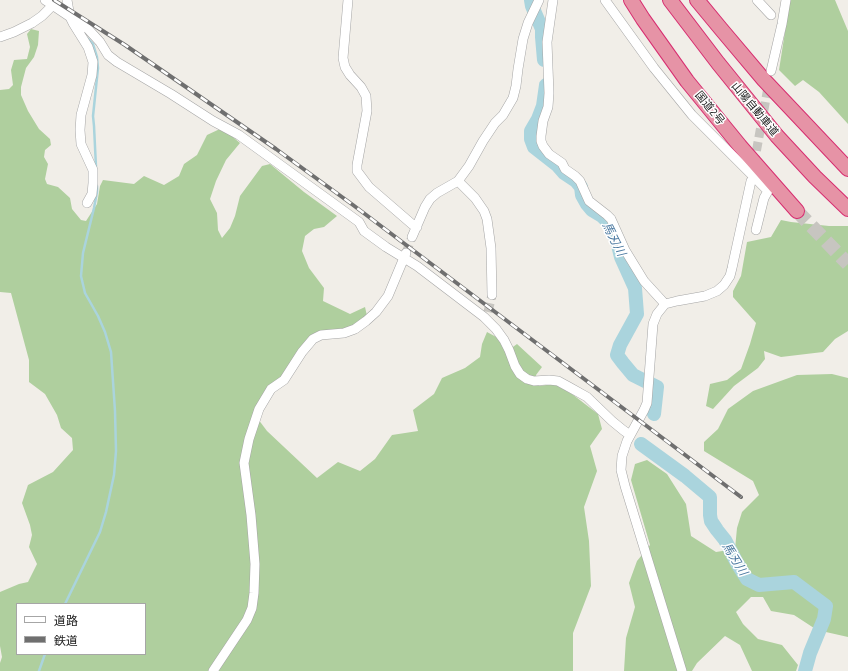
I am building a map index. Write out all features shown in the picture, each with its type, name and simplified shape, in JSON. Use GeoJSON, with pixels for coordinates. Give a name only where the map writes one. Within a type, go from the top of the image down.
{"type":"FeatureCollection","features":[{"type":"Feature","properties":{"kind":"highway","name":"国道2号"},"geometry":{"type":"LineString","coordinates":[[631,0],[687,81],[740,146],[797,211]]}},
{"type":"Feature","properties":{"kind":"highway","name":"山陽自動車道"},"geometry":{"type":"LineString","coordinates":[[670,0],[718,64],[777,136],[815,177],[848,209]]}},
{"type":"Feature","properties":{"kind":"highway"},"geometry":{"type":"LineString","coordinates":[[697,0],[764,80],[848,169]]}},
{"type":"Feature","properties":{"kind":"street"},"geometry":{"type":"LineString","coordinates":[[67,0],[70,17],[88,47],[93,62],[92,75],[81,115],[80,130],[81,144],[93,170],[92,194],[87,203]]}},
{"type":"Feature","properties":{"kind":"street"},"geometry":{"type":"LineString","coordinates":[[348,0],[343,58],[345,67],[361,87],[366,96],[367,111],[357,171],[369,187],[417,226]]}},
{"type":"Feature","properties":{"kind":"street"},"geometry":{"type":"LineString","coordinates":[[412,237],[430,198],[458,181],[469,166],[483,141],[498,119],[503,115],[513,98],[523,40],[528,23],[539,0]]}},
{"type":"Feature","properties":{"kind":"street"},"geometry":{"type":"LineString","coordinates":[[553,0],[547,42],[549,93],[548,107],[541,141],[549,154],[562,163],[565,169],[575,176],[580,182],[590,201],[611,219],[625,250],[644,281],[664,304]]}},
{"type":"Feature","properties":{"kind":"street"},"geometry":{"type":"LineString","coordinates":[[605,0],[654,68],[692,115],[768,191],[764,198],[756,230]]}},
{"type":"Feature","properties":{"kind":"street"},"geometry":{"type":"LineString","coordinates":[[757,0],[771,15]]}},
{"type":"Feature","properties":{"kind":"street"},"geometry":{"type":"LineString","coordinates":[[771,71],[786,0]]}},
{"type":"Feature","properties":{"kind":"street"},"geometry":{"type":"LineString","coordinates":[[0,37],[32,23],[42,16],[49,2],[88,29],[100,42],[108,55],[117,62],[239,135],[359,222],[364,232],[386,247],[405,256],[486,315],[504,340],[520,374],[527,379],[534,381],[548,380],[558,382],[569,387],[587,397],[612,421],[630,435]]}},
{"type":"Feature","properties":{"kind":"street"},"geometry":{"type":"LineString","coordinates":[[458,181],[475,198],[484,211],[487,219],[491,248],[492,295]]}},
{"type":"Feature","properties":{"kind":"street"},"geometry":{"type":"LineString","coordinates":[[682,671],[625,486],[622,470],[622,456],[627,441],[648,402],[653,324],[657,314],[664,304],[705,296],[717,291],[724,285],[730,276],[751,181]]}},
{"type":"Feature","properties":{"kind":"street"},"geometry":{"type":"LineString","coordinates":[[213,671],[244,625],[252,608],[255,564],[251,515],[244,463],[248,439],[260,409],[271,389],[284,380],[302,352],[313,339],[321,336],[344,333],[355,329],[376,312],[388,296],[405,256]]}},
{"type":"Feature","properties":{"kind":"green space"},"geometry":{"type":"Polygon","coordinates":[[[790,0],[835,0],[848,31],[848,124],[819,92],[803,80],[795,86],[779,70],[790,0]]]}},
{"type":"Feature","properties":{"kind":"green space"},"geometry":{"type":"Polygon","coordinates":[[[31,29],[39,31],[38,45],[34,57],[26,68],[21,87],[21,95],[28,111],[39,129],[50,139],[51,145],[45,150],[44,157],[48,164],[45,179],[47,184],[58,187],[70,198],[72,209],[81,220],[86,221],[97,204],[100,186],[103,180],[134,184],[144,176],[164,185],[179,176],[184,164],[197,155],[207,135],[222,128],[240,143],[226,160],[216,181],[210,199],[217,213],[218,230],[222,238],[230,228],[240,196],[262,166],[270,164],[304,192],[337,216],[324,227],[314,229],[305,236],[302,251],[309,268],[324,288],[323,301],[350,314],[365,307],[367,316],[348,329],[313,335],[255,415],[267,431],[317,478],[338,462],[360,471],[375,459],[392,435],[418,431],[413,410],[434,394],[442,378],[465,368],[480,357],[482,344],[487,332],[498,338],[506,352],[517,344],[542,367],[536,375],[539,386],[554,384],[572,394],[598,414],[602,429],[590,446],[597,471],[584,507],[589,541],[591,586],[573,633],[573,671],[0,671],[2,657],[0,646],[0,592],[28,582],[37,564],[29,547],[32,535],[22,503],[28,485],[53,472],[73,450],[72,438],[61,428],[57,415],[45,394],[29,382],[29,360],[11,293],[0,292],[0,90],[9,89],[13,85],[11,70],[14,60],[27,59],[30,47],[27,34],[31,29]]]}},
{"type":"Feature","properties":{"kind":"green space"},"geometry":{"type":"Polygon","coordinates":[[[781,220],[829,226],[848,226],[848,331],[835,339],[823,352],[781,357],[764,351],[765,359],[758,368],[734,386],[713,409],[706,406],[710,384],[727,380],[741,369],[756,323],[733,297],[733,291],[741,276],[747,242],[771,237],[781,220]]]}},
{"type":"Feature","properties":{"kind":"green space"},"geometry":{"type":"Polygon","coordinates":[[[832,374],[848,378],[848,637],[817,630],[794,615],[771,611],[763,597],[751,597],[736,612],[743,624],[758,639],[782,645],[798,665],[796,671],[752,671],[740,645],[725,636],[697,663],[692,671],[624,671],[626,638],[635,607],[629,583],[637,561],[650,545],[631,480],[635,464],[647,460],[667,474],[686,504],[691,536],[716,552],[735,549],[737,528],[742,512],[759,495],[753,481],[704,451],[704,442],[718,429],[728,409],[753,391],[797,375],[832,374]]]}},
{"type":"Feature","properties":{"kind":"waterway","name":"馬刃川"},"geometry":{"type":"LineString","coordinates":[[531,0],[542,29],[544,60]]}},
{"type":"Feature","properties":{"kind":"waterway"},"geometry":{"type":"LineString","coordinates":[[87,38],[93,44],[97,57],[98,68],[93,116],[96,167]]}},
{"type":"Feature","properties":{"kind":"waterway","name":"馬刃川"},"geometry":{"type":"LineString","coordinates":[[546,85],[543,106],[531,131],[531,139],[534,147],[557,165],[564,173],[576,181],[581,187],[582,195],[587,204],[592,210],[608,222],[617,241],[621,257],[635,288],[637,314],[620,345],[617,355],[633,375],[657,387],[654,414]]}},
{"type":"Feature","properties":{"kind":"waterway"},"geometry":{"type":"LineString","coordinates":[[65,603],[100,532],[114,475],[116,451],[111,352],[98,316],[85,293],[81,276],[83,253],[94,208],[97,186]]}},
{"type":"Feature","properties":{"kind":"waterway","name":"馬刃川"},"geometry":{"type":"LineString","coordinates":[[641,444],[685,476],[710,497],[711,521],[725,540],[747,579],[759,585],[794,582],[826,606],[824,619],[810,653],[805,671]]}},
{"type":"Feature","properties":{"kind":"waterway"},"geometry":{"type":"LineString","coordinates":[[39,671],[45,655]]}},
{"type":"Feature","properties":{"kind":"tunnel"},"geometry":{"type":"LineString","coordinates":[[754,164],[769,82]]}},
{"type":"Feature","properties":{"kind":"tunnel"},"geometry":{"type":"LineString","coordinates":[[797,211],[848,264]]}},
{"type":"Feature","properties":{"kind":"tunnel"},"geometry":{"type":"LineString","coordinates":[[406,253],[412,237]]}},
{"type":"Feature","properties":{"kind":"tunnel"},"geometry":{"type":"LineString","coordinates":[[488,312],[492,295]]}},
{"type":"Feature","properties":{"kind":"railway"},"geometry":{"type":"LineString","coordinates":[[54,0],[125,45],[276,149],[353,205],[741,497]]}}]}
